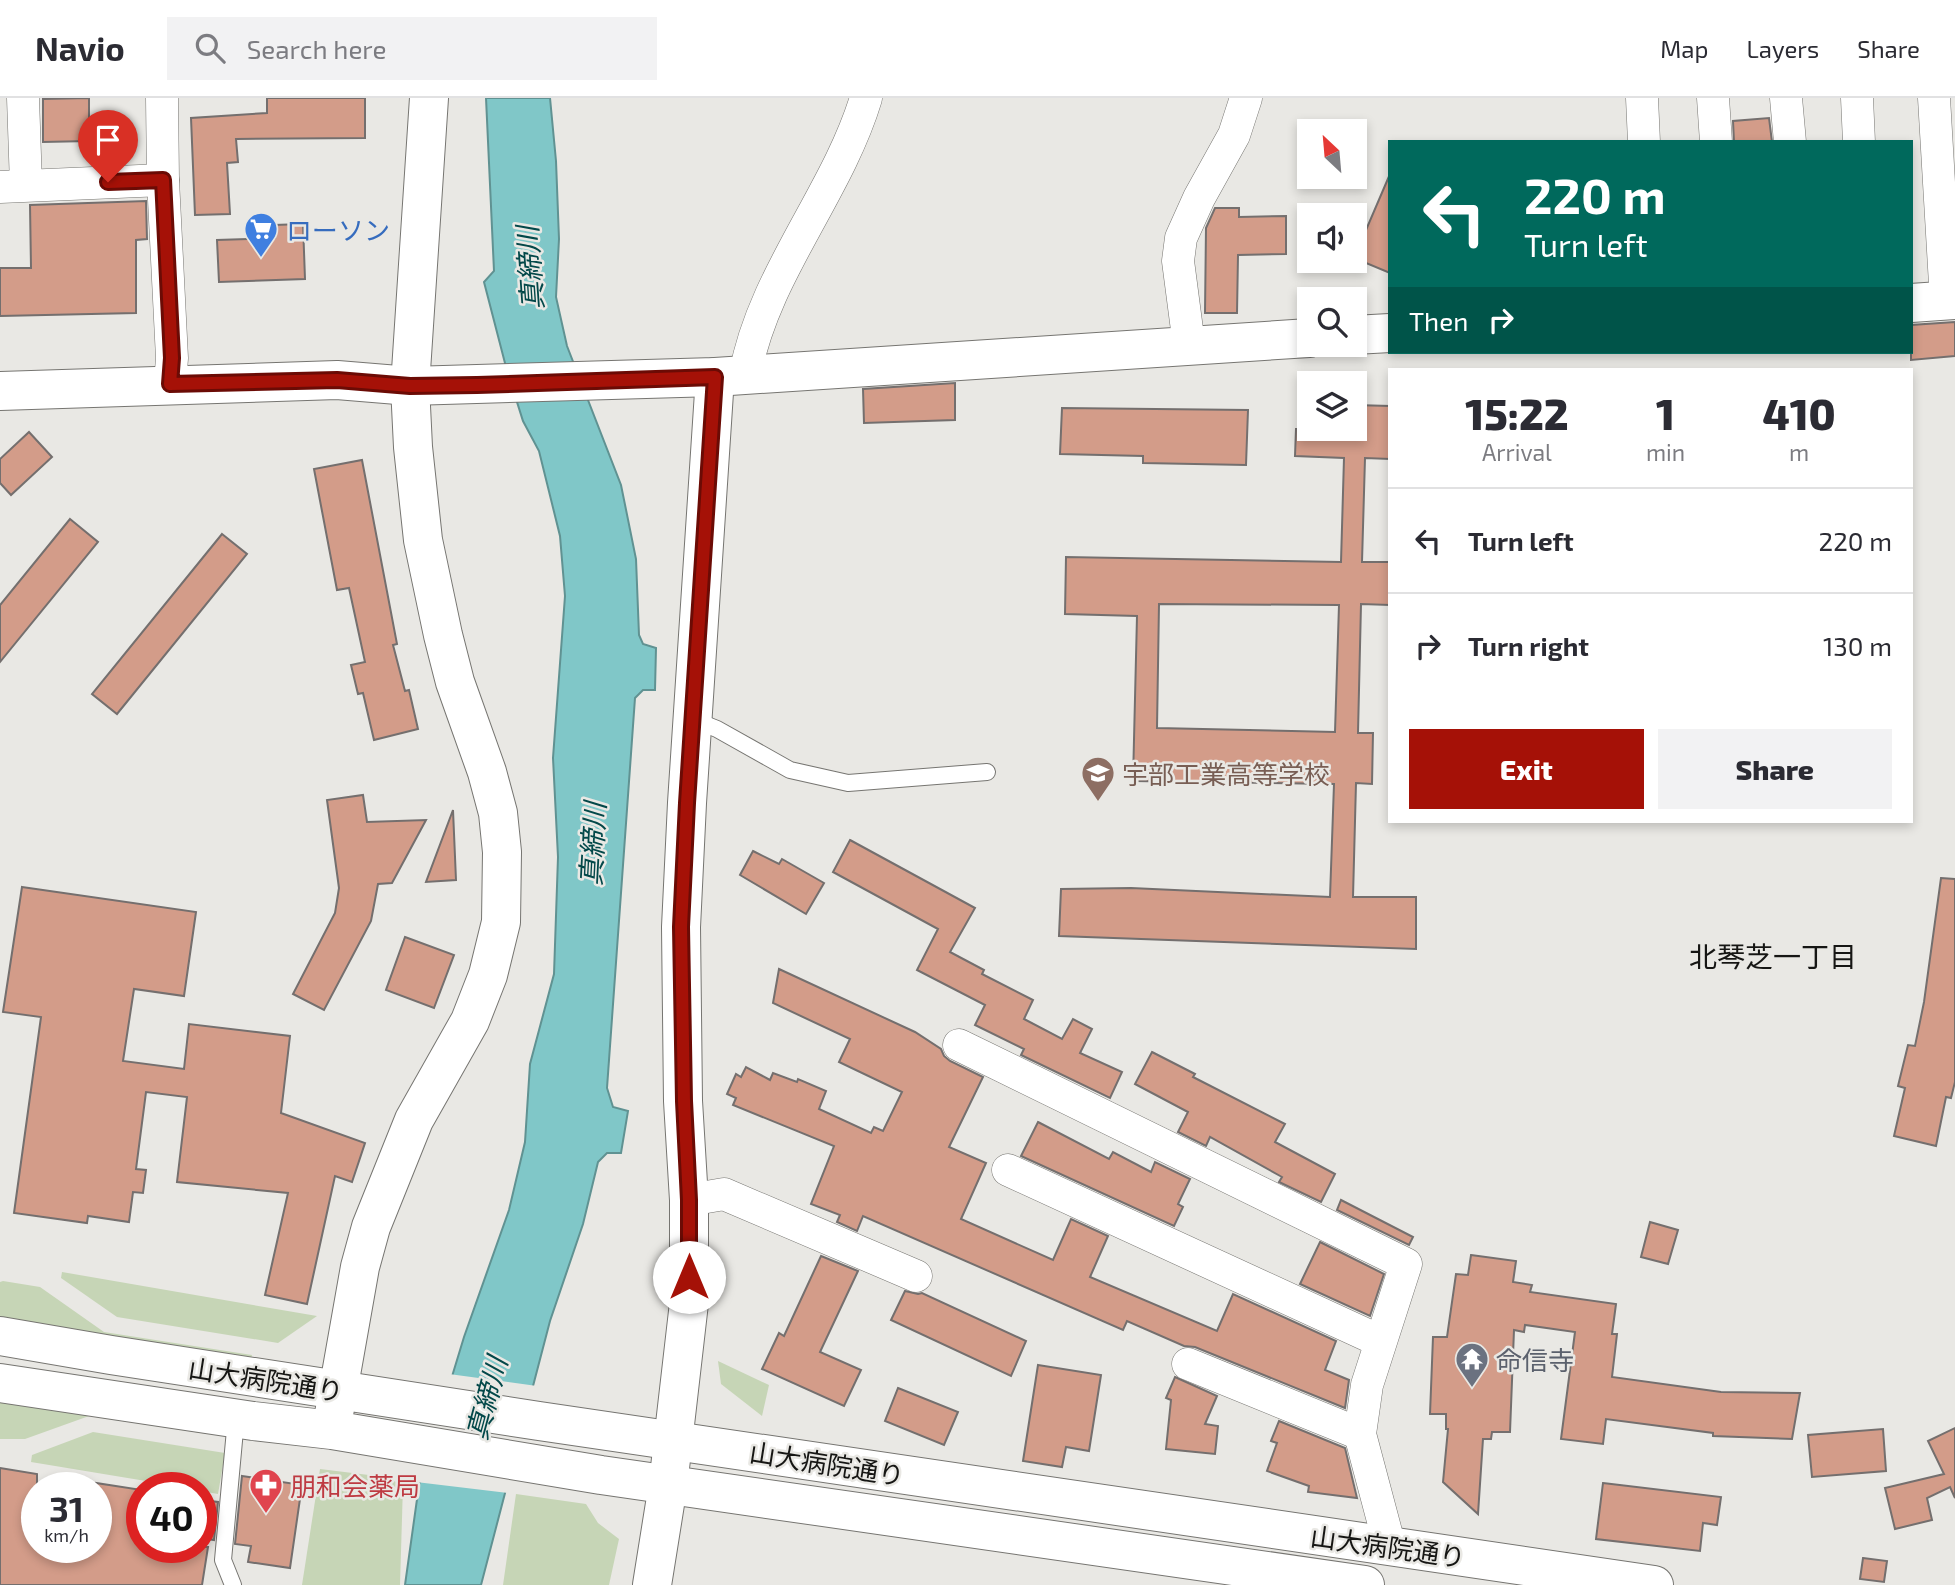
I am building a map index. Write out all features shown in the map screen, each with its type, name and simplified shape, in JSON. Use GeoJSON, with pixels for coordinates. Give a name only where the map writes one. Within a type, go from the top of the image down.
{"type":"FeatureCollection","features":[{"type":"Feature","properties":{"kind":"street"},"geometry":{"type":"LineString","coordinates":[[23,98],[13,186],[163,180]]}},
{"type":"Feature","properties":{"kind":"street"},"geometry":{"type":"LineString","coordinates":[[163,98],[163,180],[172,358],[170,384]]}},
{"type":"Feature","properties":{"kind":"street"},"geometry":{"type":"LineString","coordinates":[[332,1430],[360,1267],[371,1227],[414,1120],[470,1021],[488,975],[501,922],[502,852],[498,813],[487,772],[455,682],[434,594],[423,540],[413,447],[410,386],[429,98]]}},
{"type":"Feature","properties":{"kind":"street"},"geometry":{"type":"LineString","coordinates":[[652,1585],[674,1440],[689,1303],[689,1200],[681,927],[692,719],[730,376],[755,332],[813,211],[848,146],[866,98]]}},
{"type":"Feature","properties":{"kind":"street"},"geometry":{"type":"LineString","coordinates":[[1189,345],[1178,261],[1181,238],[1199,198],[1234,135],[1246,98]]}},
{"type":"Feature","properties":{"kind":"street"},"geometry":{"type":"LineString","coordinates":[[1642,98],[1644,140]]}},
{"type":"Feature","properties":{"kind":"street"},"geometry":{"type":"LineString","coordinates":[[1713,98],[1716,140]]}},
{"type":"Feature","properties":{"kind":"street"},"geometry":{"type":"LineString","coordinates":[[1786,98],[1790,140]]}},
{"type":"Feature","properties":{"kind":"street"},"geometry":{"type":"LineString","coordinates":[[1857,98],[1859,140]]}},
{"type":"Feature","properties":{"kind":"street"},"geometry":{"type":"LineString","coordinates":[[1934,98],[1937,301]]}},
{"type":"Feature","properties":{"kind":"street"},"geometry":{"type":"LineString","coordinates":[[1367,334],[1388,333]]}},
{"type":"Feature","properties":{"kind":"street"},"geometry":{"type":"LineString","coordinates":[[0,391],[337,380],[410,386],[730,376],[1297,339]]}},
{"type":"Feature","properties":{"kind":"street"},"geometry":{"type":"LineString","coordinates":[[959,1045],[1406,1264],[1367,1385],[1360,1434],[1390,1547]]}},
{"type":"Feature","properties":{"kind":"street"},"geometry":{"type":"LineString","coordinates":[[1008,1170],[1380,1341]]}},
{"type":"Feature","properties":{"kind":"street"},"geometry":{"type":"LineString","coordinates":[[689,1200],[724,1194],[916,1276]]}},
{"type":"Feature","properties":{"kind":"street","name":"山大病院通り"},"geometry":{"type":"LineString","coordinates":[[0,1336],[538,1421],[1654,1585]]}},
{"type":"Feature","properties":{"kind":"street"},"geometry":{"type":"LineString","coordinates":[[1188,1364],[1360,1434]]}},
{"type":"Feature","properties":{"kind":"street","name":"山大病院通り"},"geometry":{"type":"LineString","coordinates":[[0,1383],[236,1419],[332,1430],[668,1485],[1365,1585]]}},
{"type":"Feature","properties":{"kind":"lane"},"geometry":{"type":"LineString","coordinates":[[692,719],[717,729],[790,770],[848,783],[988,772]]}},
{"type":"Feature","properties":{"kind":"lane"},"geometry":{"type":"LineString","coordinates":[[233,1585],[223,1560],[236,1419]]}},
{"type":"Feature","properties":{"kind":"green space"},"geometry":{"type":"Polygon","coordinates":[[[62,1272],[317,1316],[278,1343],[117,1317],[61,1278],[62,1272]]]}},
{"type":"Feature","properties":{"kind":"green space"},"geometry":{"type":"Polygon","coordinates":[[[0,1282],[40,1287],[104,1332],[252,1355],[251,1359],[0,1317],[0,1282]]]}},
{"type":"Feature","properties":{"kind":"green space"},"geometry":{"type":"Polygon","coordinates":[[[718,1361],[769,1385],[762,1416],[721,1384],[718,1361]]]}},
{"type":"Feature","properties":{"kind":"green space"},"geometry":{"type":"Polygon","coordinates":[[[0,1398],[208,1431],[208,1434],[89,1416],[25,1439],[0,1439],[0,1398]]]}},
{"type":"Feature","properties":{"kind":"green space"},"geometry":{"type":"Polygon","coordinates":[[[93,1432],[225,1453],[218,1494],[217,1472],[126,1472],[126,1478],[112,1475],[112,1472],[91,1472],[31,1462],[32,1455],[93,1432]]]}},
{"type":"Feature","properties":{"kind":"green space"},"geometry":{"type":"Polygon","coordinates":[[[320,1469],[385,1477],[403,1485],[400,1585],[302,1585],[320,1469]]]}},
{"type":"Feature","properties":{"kind":"green space"},"geometry":{"type":"Polygon","coordinates":[[[516,1494],[586,1504],[598,1523],[619,1539],[609,1585],[503,1585],[516,1494]]]}},
{"type":"Feature","properties":{"kind":"water","name":"真締川"},"geometry":{"type":"Polygon","coordinates":[[[486,98],[550,98],[559,239],[556,297],[567,346],[621,485],[636,559],[639,635],[643,644],[656,648],[655,690],[643,690],[635,698],[607,1088],[613,1107],[628,1111],[621,1153],[607,1153],[598,1162],[583,1224],[550,1321],[481,1585],[405,1585],[419,1485],[464,1337],[509,1210],[525,1142],[530,1064],[554,974],[558,857],[553,758],[565,596],[560,536],[539,451],[523,421],[484,282],[494,271],[486,98]]]}},
{"type":"Feature","properties":{"kind":"pier"},"geometry":{"type":"Polygon","coordinates":[[[449,1374],[537,1386],[508,1493],[416,1482],[449,1374]]]}},
{"type":"Feature","properties":{"kind":"building"},"geometry":{"type":"Polygon","coordinates":[[[89,98],[89,141],[43,142],[43,99],[89,98]]]}},
{"type":"Feature","properties":{"kind":"building"},"geometry":{"type":"Polygon","coordinates":[[[267,98],[365,98],[365,138],[236,139],[238,162],[227,163],[230,214],[195,215],[191,118],[267,113],[267,98]]]}},
{"type":"Feature","properties":{"kind":"building"},"geometry":{"type":"Polygon","coordinates":[[[1769,118],[1772,140],[1734,140],[1733,121],[1769,118]]]}},
{"type":"Feature","properties":{"kind":"building"},"geometry":{"type":"Polygon","coordinates":[[[1388,179],[1388,272],[1367,263],[1367,228],[1388,179]]]}},
{"type":"Feature","properties":{"kind":"building"},"geometry":{"type":"Polygon","coordinates":[[[146,201],[147,239],[136,240],[136,313],[0,316],[0,268],[31,268],[30,205],[146,201]]]}},
{"type":"Feature","properties":{"kind":"building"},"geometry":{"type":"Polygon","coordinates":[[[1215,208],[1239,208],[1239,217],[1286,216],[1286,254],[1238,255],[1237,313],[1205,313],[1206,228],[1215,208]]]}},
{"type":"Feature","properties":{"kind":"building","name":"ローソン"},"geometry":{"type":"Polygon","coordinates":[[[303,224],[305,279],[219,282],[217,240],[275,238],[274,225],[303,224]]]}},
{"type":"Feature","properties":{"kind":"building"},"geometry":{"type":"Polygon","coordinates":[[[1955,322],[1955,356],[1911,360],[1913,325],[1955,322]]]}},
{"type":"Feature","properties":{"kind":"building"},"geometry":{"type":"Polygon","coordinates":[[[955,383],[955,420],[864,423],[863,389],[955,383]]]}},
{"type":"Feature","properties":{"kind":"building"},"geometry":{"type":"Polygon","coordinates":[[[1367,405],[1388,406],[1388,459],[1365,458],[1362,562],[1388,562],[1388,605],[1361,604],[1358,733],[1373,733],[1372,784],[1356,783],[1353,897],[1416,897],[1416,949],[1059,936],[1061,889],[1131,888],[1330,897],[1334,784],[1133,781],[1137,616],[1065,614],[1066,557],[1341,562],[1344,458],[1295,456],[1296,429],[1297,441],[1367,441],[1367,405]],[[1159,604],[1157,728],[1335,732],[1339,605],[1159,604]]]}},
{"type":"Feature","properties":{"kind":"building"},"geometry":{"type":"Polygon","coordinates":[[[1062,408],[1248,410],[1246,465],[1143,463],[1143,456],[1060,454],[1062,408]]]}},
{"type":"Feature","properties":{"kind":"building"},"geometry":{"type":"Polygon","coordinates":[[[29,432],[52,457],[11,495],[0,483],[0,459],[29,432]]]}},
{"type":"Feature","properties":{"kind":"building"},"geometry":{"type":"Polygon","coordinates":[[[362,460],[397,644],[393,645],[405,691],[409,690],[418,729],[374,740],[363,693],[358,694],[351,665],[365,662],[349,588],[337,590],[314,469],[362,460]]]}},
{"type":"Feature","properties":{"kind":"building"},"geometry":{"type":"Polygon","coordinates":[[[70,519],[98,542],[0,662],[0,605],[70,519]]]}},
{"type":"Feature","properties":{"kind":"building"},"geometry":{"type":"Polygon","coordinates":[[[222,534],[247,554],[117,714],[92,694],[222,534]]]}},
{"type":"Feature","properties":{"kind":"building"},"geometry":{"type":"Polygon","coordinates":[[[363,795],[367,822],[426,820],[392,883],[378,884],[371,921],[324,1010],[293,994],[335,913],[339,888],[327,800],[363,795]]]}},
{"type":"Feature","properties":{"kind":"building"},"geometry":{"type":"Polygon","coordinates":[[[453,810],[456,880],[426,882],[453,810]]]}},
{"type":"Feature","properties":{"kind":"building"},"geometry":{"type":"Polygon","coordinates":[[[850,840],[975,908],[950,952],[984,970],[982,974],[1033,1000],[1024,1019],[1062,1039],[1073,1019],[1092,1029],[1080,1053],[1122,1072],[1110,1098],[1021,1055],[1024,1049],[975,1025],[985,1005],[917,970],[938,929],[833,872],[850,840]]]}},
{"type":"Feature","properties":{"kind":"building"},"geometry":{"type":"Polygon","coordinates":[[[753,851],[779,864],[782,859],[824,883],[806,914],[740,875],[753,851]]]}},
{"type":"Feature","properties":{"kind":"building"},"geometry":{"type":"Polygon","coordinates":[[[1941,878],[1955,879],[1955,1082],[1951,1098],[1946,1097],[1936,1146],[1894,1136],[1905,1088],[1898,1086],[1908,1045],[1915,1046],[1924,1002],[1941,878]]]}},
{"type":"Feature","properties":{"kind":"building"},"geometry":{"type":"Polygon","coordinates":[[[22,887],[196,912],[184,996],[134,989],[123,1061],[184,1069],[189,1024],[290,1036],[281,1113],[365,1143],[352,1182],[335,1176],[307,1304],[265,1295],[288,1193],[177,1182],[187,1097],[146,1092],[136,1169],[146,1170],[143,1193],[133,1192],[129,1222],[88,1216],[87,1223],[14,1213],[41,1017],[3,1012],[22,887]]]}},
{"type":"Feature","properties":{"kind":"building"},"geometry":{"type":"Polygon","coordinates":[[[405,937],[454,955],[434,1008],[386,990],[405,937]]]}},
{"type":"Feature","properties":{"kind":"building"},"geometry":{"type":"Polygon","coordinates":[[[779,969],[915,1032],[941,1049],[950,1061],[983,1077],[949,1147],[986,1163],[961,1219],[1053,1260],[1071,1219],[1108,1236],[1090,1277],[1217,1331],[1233,1294],[1336,1341],[1325,1370],[1349,1380],[1345,1408],[1127,1321],[1123,1330],[863,1216],[857,1231],[837,1222],[840,1215],[811,1204],[834,1146],[733,1105],[736,1098],[727,1094],[736,1074],[741,1077],[746,1067],[770,1080],[773,1073],[797,1082],[798,1079],[826,1091],[819,1109],[871,1133],[874,1127],[883,1131],[902,1092],[839,1062],[850,1039],[773,1003],[779,969]]]}},
{"type":"Feature","properties":{"kind":"building"},"geometry":{"type":"Polygon","coordinates":[[[1152,1052],[1195,1074],[1193,1077],[1285,1124],[1275,1142],[1335,1174],[1321,1202],[1279,1182],[1282,1177],[1210,1137],[1206,1146],[1178,1132],[1188,1112],[1135,1084],[1152,1052]]]}},
{"type":"Feature","properties":{"kind":"building"},"geometry":{"type":"Polygon","coordinates":[[[1038,1122],[1109,1159],[1113,1152],[1151,1172],[1155,1162],[1190,1179],[1178,1204],[1183,1207],[1174,1226],[1021,1156],[1038,1122]]]}},
{"type":"Feature","properties":{"kind":"building"},"geometry":{"type":"Polygon","coordinates":[[[1341,1200],[1413,1237],[1409,1245],[1337,1210],[1341,1200]]]}},
{"type":"Feature","properties":{"kind":"building"},"geometry":{"type":"Polygon","coordinates":[[[1650,1222],[1678,1230],[1668,1264],[1641,1257],[1650,1222]]]}},
{"type":"Feature","properties":{"kind":"building"},"geometry":{"type":"Polygon","coordinates":[[[1320,1242],[1384,1274],[1370,1316],[1300,1284],[1320,1242]]]}},
{"type":"Feature","properties":{"kind":"building"},"geometry":{"type":"Polygon","coordinates":[[[1471,1255],[1516,1261],[1513,1282],[1532,1285],[1530,1292],[1616,1304],[1612,1334],[1617,1334],[1612,1377],[1721,1392],[1800,1393],[1792,1439],[1713,1436],[1713,1433],[1606,1419],[1603,1444],[1561,1439],[1575,1332],[1525,1325],[1524,1332],[1514,1330],[1510,1432],[1492,1432],[1491,1439],[1483,1439],[1478,1514],[1443,1482],[1448,1429],[1446,1414],[1430,1414],[1433,1337],[1447,1337],[1456,1274],[1468,1275],[1471,1255]]]}},
{"type":"Feature","properties":{"kind":"building"},"geometry":{"type":"Polygon","coordinates":[[[821,1256],[858,1271],[820,1352],[861,1370],[844,1406],[762,1369],[779,1333],[784,1336],[821,1256]]]}},
{"type":"Feature","properties":{"kind":"building"},"geometry":{"type":"Polygon","coordinates":[[[905,1291],[922,1293],[1026,1341],[1011,1376],[891,1320],[905,1291]]]}},
{"type":"Feature","properties":{"kind":"building"},"geometry":{"type":"Polygon","coordinates":[[[1038,1365],[1101,1375],[1089,1451],[1066,1447],[1062,1467],[1023,1461],[1038,1365]]]}},
{"type":"Feature","properties":{"kind":"building"},"geometry":{"type":"Polygon","coordinates":[[[1175,1377],[1217,1396],[1205,1424],[1218,1426],[1215,1454],[1166,1449],[1171,1400],[1166,1398],[1175,1377]]]}},
{"type":"Feature","properties":{"kind":"building"},"geometry":{"type":"Polygon","coordinates":[[[898,1388],[958,1412],[944,1445],[885,1421],[898,1388]]]}},
{"type":"Feature","properties":{"kind":"building"},"geometry":{"type":"Polygon","coordinates":[[[1279,1421],[1345,1448],[1357,1498],[1308,1492],[1309,1486],[1267,1471],[1277,1443],[1271,1441],[1279,1421]]]}},
{"type":"Feature","properties":{"kind":"building"},"geometry":{"type":"Polygon","coordinates":[[[1955,1428],[1955,1498],[1950,1487],[1927,1498],[1932,1520],[1895,1529],[1885,1488],[1944,1474],[1928,1441],[1955,1428]]]}},
{"type":"Feature","properties":{"kind":"building"},"geometry":{"type":"Polygon","coordinates":[[[1883,1429],[1886,1471],[1812,1477],[1808,1435],[1883,1429]]]}},
{"type":"Feature","properties":{"kind":"building"},"geometry":{"type":"Polygon","coordinates":[[[0,1468],[25,1472],[21,1472],[21,1563],[112,1563],[112,1485],[126,1488],[126,1563],[205,1563],[202,1585],[0,1585],[0,1468]]]}},
{"type":"Feature","properties":{"kind":"building"},"geometry":{"type":"Polygon","coordinates":[[[242,1476],[302,1485],[290,1568],[248,1562],[251,1546],[235,1544],[242,1476]]]}},
{"type":"Feature","properties":{"kind":"building"},"geometry":{"type":"Polygon","coordinates":[[[1603,1483],[1721,1497],[1717,1525],[1703,1523],[1700,1551],[1596,1539],[1603,1483]]]}},
{"type":"Feature","properties":{"kind":"building"},"geometry":{"type":"Polygon","coordinates":[[[1863,1558],[1887,1561],[1884,1582],[1860,1579],[1863,1558]]]}},
{"type":"Feature","properties":{"kind":"place","name":"ローソン"},"geometry":{"type":"Point","coordinates":[261,259]}},
{"type":"Feature","properties":{"kind":"place","name":"宇部工業高等学校"},"geometry":{"type":"Point","coordinates":[1098,803]}},
{"type":"Feature","properties":{"kind":"place","name":"命信寺"},"geometry":{"type":"Point","coordinates":[1472,1389]}},
{"type":"Feature","properties":{"kind":"place","name":"朋和会薬局"},"geometry":{"type":"Point","coordinates":[266,1515]}},
{"type":"Feature","properties":{"kind":"district","name":"北琴芝一丁目"},"geometry":{"type":"Point","coordinates":[1773,956]}},
{"type":"Feature","properties":{"kind":"route"},"geometry":{"type":"LineString","coordinates":[[108,182],[163,180],[172,358],[170,384],[337,380],[410,386],[715,377],[681,927],[689,1277]]}}]}
